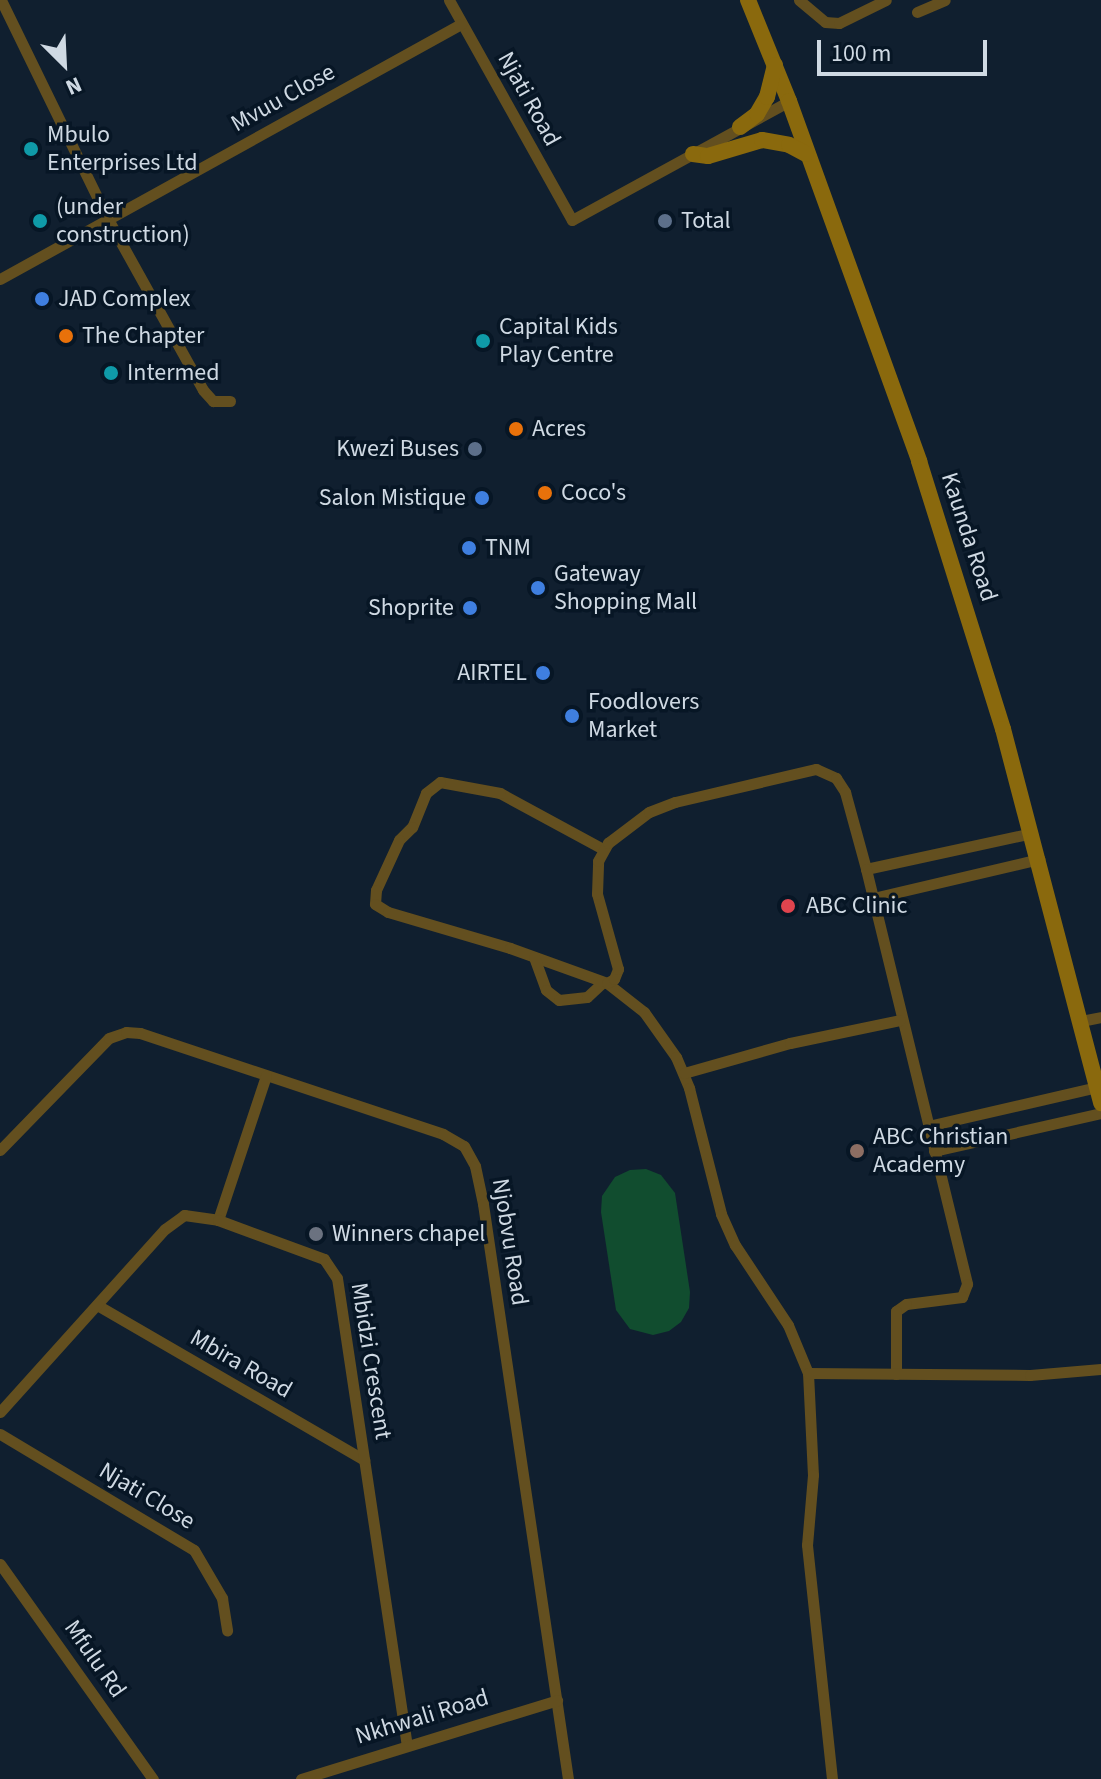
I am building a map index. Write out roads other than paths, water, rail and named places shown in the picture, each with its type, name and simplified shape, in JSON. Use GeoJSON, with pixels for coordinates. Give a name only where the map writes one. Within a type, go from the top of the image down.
{"type":"FeatureCollection","features":[{"type":"Feature","properties":{"kind":"main road","name":"Kaunda Road"},"geometry":{"type":"LineString","coordinates":[[748,0],[789,101],[900,402],[970,619],[1032,833],[1099,1095]]}},
{"type":"Feature","properties":{"kind":"main road"},"geometry":{"type":"LineString","coordinates":[[740,127],[757,114],[767,97],[775,64]]}},
{"type":"Feature","properties":{"kind":"main road"},"geometry":{"type":"LineString","coordinates":[[693,154],[708,156],[762,140],[789,145],[806,154]]}},
{"type":"Feature","properties":{"kind":"street"},"geometry":{"type":"LineString","coordinates":[[1,0],[109,221],[203,390],[213,401],[230,401]]}},
{"type":"Feature","properties":{"kind":"street","name":"Njati Road"},"geometry":{"type":"LineString","coordinates":[[449,0],[572,220],[693,154]]}},
{"type":"Feature","properties":{"kind":"street"},"geometry":{"type":"LineString","coordinates":[[799,0],[825,22],[839,23],[886,0]]}},
{"type":"Feature","properties":{"kind":"street"},"geometry":{"type":"LineString","coordinates":[[917,12],[945,0]]}},
{"type":"Feature","properties":{"kind":"street","name":"Mvuu Close"},"geometry":{"type":"LineString","coordinates":[[0,279],[461,24]]}},
{"type":"Feature","properties":{"kind":"street"},"geometry":{"type":"LineString","coordinates":[[693,154],[789,101]]}},
{"type":"Feature","properties":{"kind":"street"},"geometry":{"type":"LineString","coordinates":[[534,957],[546,990],[559,1000],[587,997],[605,982],[614,979],[618,969],[597,894],[598,861],[603,849],[662,806],[822,770],[836,778],[845,792],[866,869],[900,1020],[968,1289],[956,1300],[906,1304],[896,1311],[896,1374]]}},
{"type":"Feature","properties":{"kind":"street"},"geometry":{"type":"LineString","coordinates":[[603,849],[500,793],[446,781],[434,785],[426,793],[412,827],[399,840],[376,890],[375,904],[388,912],[605,982],[656,1026],[684,1073],[721,1214],[735,1245],[788,1325],[808,1373],[813,1475],[807,1545],[832,1779]]}},
{"type":"Feature","properties":{"kind":"street"},"geometry":{"type":"LineString","coordinates":[[866,869],[1032,833]]}},
{"type":"Feature","properties":{"kind":"street"},"geometry":{"type":"LineString","coordinates":[[873,898],[1039,859]]}},
{"type":"Feature","properties":{"kind":"street"},"geometry":{"type":"LineString","coordinates":[[1081,1021],[1101,1017]]}},
{"type":"Feature","properties":{"kind":"street"},"geometry":{"type":"LineString","coordinates":[[684,1073],[790,1043],[900,1020]]}},
{"type":"Feature","properties":{"kind":"street","name":"Njobvu Road"},"geometry":{"type":"LineString","coordinates":[[0,1150],[116,1034],[140,1033],[443,1134],[464,1146],[473,1159],[483,1204],[568,1779]]}},
{"type":"Feature","properties":{"kind":"street"},"geometry":{"type":"LineString","coordinates":[[218,1220],[266,1076]]}},
{"type":"Feature","properties":{"kind":"street"},"geometry":{"type":"LineString","coordinates":[[928,1126],[1099,1095]]}},
{"type":"Feature","properties":{"kind":"street"},"geometry":{"type":"LineString","coordinates":[[934,1151],[1101,1113]]}},
{"type":"Feature","properties":{"kind":"street","name":"Mbidzi Crescent"},"geometry":{"type":"LineString","coordinates":[[0,1412],[170,1223],[193,1215],[218,1220],[317,1255],[334,1271],[407,1744]]}},
{"type":"Feature","properties":{"kind":"street","name":"Mbira Road"},"geometry":{"type":"LineString","coordinates":[[97,1305],[364,1460]]}},
{"type":"Feature","properties":{"kind":"street"},"geometry":{"type":"LineString","coordinates":[[808,1373],[1030,1375],[1101,1369]]}},
{"type":"Feature","properties":{"kind":"street","name":"Njati Close"},"geometry":{"type":"LineString","coordinates":[[0,1434],[194,1550],[222,1598],[227,1631]]}},
{"type":"Feature","properties":{"kind":"street","name":"Mfulu Rd"},"geometry":{"type":"LineString","coordinates":[[0,1564],[153,1779]]}},
{"type":"Feature","properties":{"kind":"street","name":"Nkhwali Road"},"geometry":{"type":"LineString","coordinates":[[301,1779],[557,1700]]}},
{"type":"Feature","properties":{"kind":"place","name":"Mbulo Enterprises Ltd"},"geometry":{"type":"Point","coordinates":[31,149]}},
{"type":"Feature","properties":{"kind":"place","name":"(under construction)"},"geometry":{"type":"Point","coordinates":[40,221]}},
{"type":"Feature","properties":{"kind":"place","name":"Total"},"geometry":{"type":"Point","coordinates":[665,221]}},
{"type":"Feature","properties":{"kind":"place","name":"JAD Complex"},"geometry":{"type":"Point","coordinates":[42,299]}},
{"type":"Feature","properties":{"kind":"place","name":"The Chapter"},"geometry":{"type":"Point","coordinates":[66,336]}},
{"type":"Feature","properties":{"kind":"place","name":"Capital Kids Play Centre"},"geometry":{"type":"Point","coordinates":[483,341]}},
{"type":"Feature","properties":{"kind":"place","name":"Intermed"},"geometry":{"type":"Point","coordinates":[111,373]}},
{"type":"Feature","properties":{"kind":"place","name":"Acres"},"geometry":{"type":"Point","coordinates":[516,429]}},
{"type":"Feature","properties":{"kind":"place","name":"Kwezi Buses"},"geometry":{"type":"Point","coordinates":[475,449]}},
{"type":"Feature","properties":{"kind":"place","name":"Coco's"},"geometry":{"type":"Point","coordinates":[545,493]}},
{"type":"Feature","properties":{"kind":"place","name":"Salon Mistique"},"geometry":{"type":"Point","coordinates":[482,498]}},
{"type":"Feature","properties":{"kind":"place","name":"TNM"},"geometry":{"type":"Point","coordinates":[469,548]}},
{"type":"Feature","properties":{"kind":"place","name":"Gateway Shopping Mall"},"geometry":{"type":"Point","coordinates":[538,588]}},
{"type":"Feature","properties":{"kind":"place","name":"Shoprite"},"geometry":{"type":"Point","coordinates":[470,608]}},
{"type":"Feature","properties":{"kind":"place","name":"AIRTEL"},"geometry":{"type":"Point","coordinates":[543,673]}},
{"type":"Feature","properties":{"kind":"place","name":"Foodlovers Market"},"geometry":{"type":"Point","coordinates":[572,716]}},
{"type":"Feature","properties":{"kind":"place","name":"ABC Clinic"},"geometry":{"type":"Point","coordinates":[788,906]}},
{"type":"Feature","properties":{"kind":"place","name":"ABC Christian Academy"},"geometry":{"type":"Point","coordinates":[857,1151]}},
{"type":"Feature","properties":{"kind":"place","name":"Winners chapel"},"geometry":{"type":"Point","coordinates":[316,1234]}}]}
